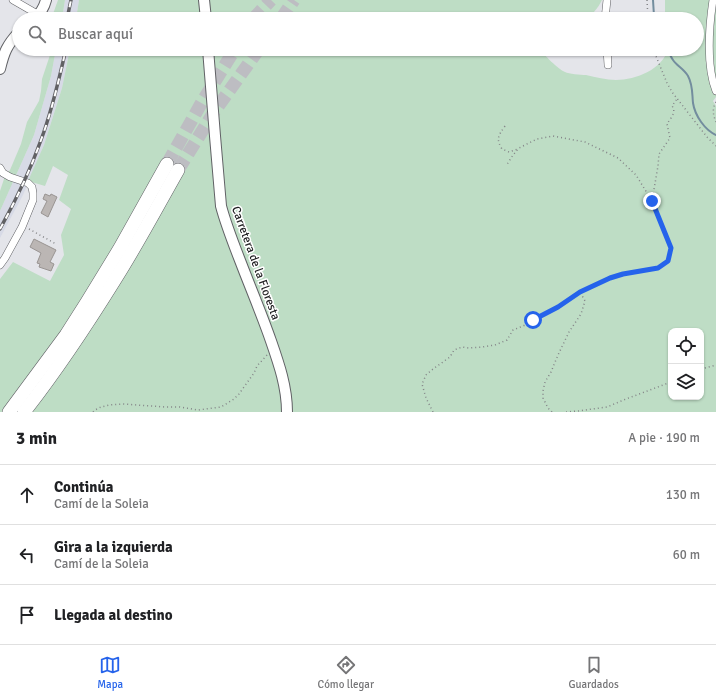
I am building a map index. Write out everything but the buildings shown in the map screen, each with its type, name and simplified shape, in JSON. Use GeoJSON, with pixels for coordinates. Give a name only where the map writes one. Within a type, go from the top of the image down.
{"type":"FeatureCollection","features":[{"type":"Feature","properties":{"kind":"highway"},"geometry":{"type":"LineString","coordinates":[[9,412],[66,335],[120,248],[167,164]]}},
{"type":"Feature","properties":{"kind":"highway"},"geometry":{"type":"LineString","coordinates":[[24,412],[72,347],[115,280],[178,170]]}},
{"type":"Feature","properties":{"kind":"main road"},"geometry":{"type":"LineString","coordinates":[[40,12],[46,0]]}},
{"type":"Feature","properties":{"kind":"main road"},"geometry":{"type":"LineString","coordinates":[[204,0],[205,12]]}},
{"type":"Feature","properties":{"kind":"main road"},"geometry":{"type":"LineString","coordinates":[[0,69],[2,49],[12,40]]}},
{"type":"Feature","properties":{"kind":"main road","name":"Carretera de la Floresta"},"geometry":{"type":"LineString","coordinates":[[209,56],[221,206],[283,379],[287,412]]}},
{"type":"Feature","properties":{"kind":"street"},"geometry":{"type":"LineString","coordinates":[[12,0],[29,12]]}},
{"type":"Feature","properties":{"kind":"street"},"geometry":{"type":"LineString","coordinates":[[606,12],[607,0]]}},
{"type":"Feature","properties":{"kind":"street"},"geometry":{"type":"LineString","coordinates":[[713,0],[710,26],[710,56],[713,81],[716,91]]}},
{"type":"Feature","properties":{"kind":"street"},"geometry":{"type":"LineString","coordinates":[[607,56],[608,64]]}},
{"type":"Feature","properties":{"kind":"street"},"geometry":{"type":"LineString","coordinates":[[0,168],[3,173],[10,177],[28,183],[32,187],[33,193],[33,200],[23,225],[6,258],[0,265]]}},
{"type":"Feature","properties":{"kind":"path"},"geometry":{"type":"LineString","coordinates":[[646,0],[647,12]]}},
{"type":"Feature","properties":{"kind":"path"},"geometry":{"type":"LineString","coordinates":[[655,56],[667,83],[677,99],[707,138],[716,146]]}},
{"type":"Feature","properties":{"kind":"path"},"geometry":{"type":"LineString","coordinates":[[652,201],[659,154],[670,138],[667,124],[675,111],[672,106],[677,99]]}},
{"type":"Feature","properties":{"kind":"path"},"geometry":{"type":"LineString","coordinates":[[716,102],[713,106],[716,122]]}},
{"type":"Feature","properties":{"kind":"path"},"geometry":{"type":"LineString","coordinates":[[433,412],[426,398],[422,384],[426,375],[450,357],[454,350],[462,347],[475,348],[495,345],[507,340],[513,330],[546,314],[580,292],[610,278],[623,274],[658,268],[668,261],[671,248],[652,201],[636,174],[618,158],[585,142],[553,136],[537,139],[509,152],[502,149],[498,142],[499,134],[505,126]]}},
{"type":"Feature","properties":{"kind":"path"},"geometry":{"type":"LineString","coordinates":[[506,166],[519,148]]}},
{"type":"Feature","properties":{"kind":"path"},"geometry":{"type":"LineString","coordinates":[[23,225],[56,244]]}},
{"type":"Feature","properties":{"kind":"path"},"geometry":{"type":"LineString","coordinates":[[552,412],[548,408],[543,398],[545,382],[552,372],[569,332],[581,314],[585,301],[580,292]]}},
{"type":"Feature","properties":{"kind":"path"},"geometry":{"type":"LineString","coordinates":[[93,412],[101,407],[123,404],[180,407],[198,410],[220,407],[234,399],[239,394],[252,377],[257,366],[270,352],[272,345]]}},
{"type":"Feature","properties":{"kind":"path"},"geometry":{"type":"LineString","coordinates":[[704,368],[716,365]]}},
{"type":"Feature","properties":{"kind":"path"},"geometry":{"type":"LineString","coordinates":[[566,412],[607,407],[668,383]]}},
{"type":"Feature","properties":{"kind":"shaded area"},"geometry":{"type":"Polygon","coordinates":[[[65,0],[79,0],[77,12],[63,12],[65,0]]]}},
{"type":"Feature","properties":{"kind":"shaded area"},"geometry":{"type":"Polygon","coordinates":[[[55,56],[69,56],[62,88],[44,145],[23,195],[0,238],[0,211],[34,135],[51,76],[55,56]]]}},
{"type":"Feature","properties":{"kind":"green space"},"geometry":{"type":"Polygon","coordinates":[[[58,0],[65,0],[63,12],[54,12],[58,0]]]}},
{"type":"Feature","properties":{"kind":"green space"},"geometry":{"type":"Polygon","coordinates":[[[79,0],[602,0],[593,12],[77,12],[79,0]]]}},
{"type":"Feature","properties":{"kind":"green space"},"geometry":{"type":"Polygon","coordinates":[[[665,0],[716,0],[716,97],[713,101],[716,106],[716,412],[0,412],[0,279],[13,262],[50,281],[64,255],[61,235],[71,209],[59,200],[68,175],[53,166],[45,186],[28,181],[44,145],[62,88],[69,56],[546,56],[551,62],[565,72],[616,80],[632,78],[655,68],[665,56],[704,56],[704,12],[665,12],[665,0]]]}},
{"type":"Feature","properties":{"kind":"green space"},"geometry":{"type":"Polygon","coordinates":[[[50,56],[55,56],[51,76],[34,135],[0,211],[0,191],[5,176],[10,170],[21,144],[27,122],[39,101],[42,79],[50,56]]]}},
{"type":"Feature","properties":{"kind":"waterway"},"geometry":{"type":"LineString","coordinates":[[653,0],[654,12]]}},
{"type":"Feature","properties":{"kind":"waterway"},"geometry":{"type":"LineString","coordinates":[[671,56],[676,64],[685,71],[690,79],[694,108],[698,118],[708,130],[716,135]]}},
{"type":"Feature","properties":{"kind":"tunnel"},"geometry":{"type":"LineString","coordinates":[[260,12],[271,0]]}},
{"type":"Feature","properties":{"kind":"tunnel"},"geometry":{"type":"LineString","coordinates":[[286,12],[294,0]]}},
{"type":"Feature","properties":{"kind":"tunnel"},"geometry":{"type":"LineString","coordinates":[[167,164],[202,102],[231,56]]}},
{"type":"Feature","properties":{"kind":"tunnel"},"geometry":{"type":"LineString","coordinates":[[178,170],[214,112],[254,56]]}},
{"type":"Feature","properties":{"kind":"railway"},"geometry":{"type":"LineString","coordinates":[[68,12],[71,0]]}},
{"type":"Feature","properties":{"kind":"railway"},"geometry":{"type":"LineString","coordinates":[[0,229],[12,207],[41,140],[52,106],[64,56]]}},
{"type":"Feature","properties":{"kind":"route"},"geometry":{"type":"LineString","coordinates":[[533,320],[558,307],[580,292],[610,278],[623,274],[658,268],[668,261],[671,248],[652,201]]}}]}
